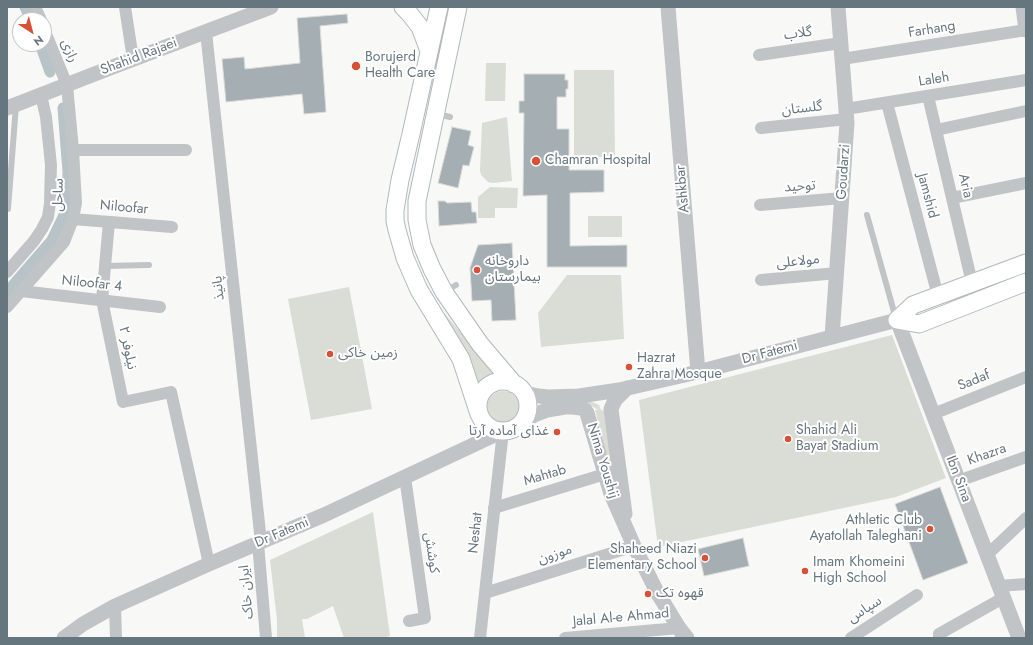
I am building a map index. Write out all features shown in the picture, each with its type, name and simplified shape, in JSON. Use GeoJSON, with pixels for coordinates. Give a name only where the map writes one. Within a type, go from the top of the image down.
{"type":"FeatureCollection","features":[{"type":"Feature","properties":{"kind":"main road"},"geometry":{"type":"LineString","coordinates":[[403,7],[420,27],[429,51]]}},
{"type":"Feature","properties":{"kind":"main road"},"geometry":{"type":"LineString","coordinates":[[439,7],[416,98],[400,180],[395,210],[397,230],[405,258],[419,290],[461,359],[481,419],[490,428],[502,431],[512,429],[521,423],[527,412],[528,405],[526,399],[480,344],[450,289],[432,269],[422,245],[417,216],[417,201],[442,115],[458,7]]}},
{"type":"Feature","properties":{"kind":"main road"},"geometry":{"type":"LineString","coordinates":[[897,320],[913,306],[1026,263]]}},
{"type":"Feature","properties":{"kind":"main road"},"geometry":{"type":"LineString","coordinates":[[897,320],[919,324],[1026,282]]}},
{"type":"Feature","properties":{"kind":"main road"},"geometry":{"type":"LineString","coordinates":[[426,302],[450,289]]}},
{"type":"Feature","properties":{"kind":"main road"},"geometry":{"type":"LineString","coordinates":[[479,414],[478,401],[484,389],[489,385],[502,381],[508,382],[519,389]]}},
{"type":"Feature","properties":{"kind":"street"},"geometry":{"type":"LineString","coordinates":[[125,7],[133,59]]}},
{"type":"Feature","properties":{"kind":"street","name":"Shahid Rajaei"},"geometry":{"type":"LineString","coordinates":[[11,107],[271,7]]}},
{"type":"Feature","properties":{"kind":"street","name":"Ashkbar"},"geometry":{"type":"LineString","coordinates":[[668,7],[698,372]]}},
{"type":"Feature","properties":{"kind":"street","name":"Goudarzi"},"geometry":{"type":"LineString","coordinates":[[832,337],[842,198],[846,114],[838,7]]}},
{"type":"Feature","properties":{"kind":"street"},"geometry":{"type":"LineString","coordinates":[[1023,7],[1026,30]]}},
{"type":"Feature","properties":{"kind":"street","name":"Farhang"},"geometry":{"type":"LineString","coordinates":[[842,59],[1026,30]]}},
{"type":"Feature","properties":{"kind":"street","name":"پانیذ"},"geometry":{"type":"LineString","coordinates":[[206,32],[259,542]]}},
{"type":"Feature","properties":{"kind":"street","name":"گلاب"},"geometry":{"type":"LineString","coordinates":[[759,54],[841,44]]}},
{"type":"Feature","properties":{"kind":"street","name":"رازی"},"geometry":{"type":"LineString","coordinates":[[52,48],[67,85]]}},
{"type":"Feature","properties":{"kind":"street","name":"Laleh"},"geometry":{"type":"LineString","coordinates":[[846,114],[887,103],[1026,80]]}},
{"type":"Feature","properties":{"kind":"street","name":"ساحل"},"geometry":{"type":"LineString","coordinates":[[7,307],[64,242],[73,219],[76,203],[67,85]]}},
{"type":"Feature","properties":{"kind":"street","name":"ساحل"},"geometry":{"type":"LineString","coordinates":[[7,272],[34,241],[48,217],[51,165],[46,117],[41,95]]}},
{"type":"Feature","properties":{"kind":"street","name":"Aria"},"geometry":{"type":"LineString","coordinates":[[928,96],[972,283]]}},
{"type":"Feature","properties":{"kind":"street","name":"Jamshid"},"geometry":{"type":"LineString","coordinates":[[887,103],[938,296]]}},
{"type":"Feature","properties":{"kind":"street"},"geometry":{"type":"LineString","coordinates":[[936,130],[1026,111]]}},
{"type":"Feature","properties":{"kind":"street","name":"گلستان"},"geometry":{"type":"LineString","coordinates":[[761,128],[846,114]]}},
{"type":"Feature","properties":{"kind":"street"},"geometry":{"type":"LineString","coordinates":[[73,150],[186,150]]}},
{"type":"Feature","properties":{"kind":"street"},"geometry":{"type":"LineString","coordinates":[[952,198],[1026,183]]}},
{"type":"Feature","properties":{"kind":"street","name":"توحید"},"geometry":{"type":"LineString","coordinates":[[760,205],[842,198]]}},
{"type":"Feature","properties":{"kind":"street","name":"Niloofar"},"geometry":{"type":"LineString","coordinates":[[73,219],[172,227]]}},
{"type":"Feature","properties":{"kind":"street","name":"نیلوفر ۲"},"geometry":{"type":"LineString","coordinates":[[109,222],[102,300],[123,402],[171,392],[209,564]]}},
{"type":"Feature","properties":{"kind":"street","name":"مولاعلی"},"geometry":{"type":"LineString","coordinates":[[761,280],[837,273]]}},
{"type":"Feature","properties":{"kind":"street","name":"Niloofar 4"},"geometry":{"type":"LineString","coordinates":[[21,291],[160,306]]}},
{"type":"Feature","properties":{"kind":"street","name":"Dr Fatemi"},"geometry":{"type":"LineString","coordinates":[[519,389],[539,396],[548,397],[579,396],[627,388],[698,372],[897,320]]}},
{"type":"Feature","properties":{"kind":"street","name":"Ibn Sina"},"geometry":{"type":"LineString","coordinates":[[897,320],[1019,638]]}},
{"type":"Feature","properties":{"kind":"street","name":"Sadaf"},"geometry":{"type":"LineString","coordinates":[[933,414],[1026,376]]}},
{"type":"Feature","properties":{"kind":"street","name":"Nima Youshij"},"geometry":{"type":"LineString","coordinates":[[627,388],[615,400],[611,408],[627,531]]}},
{"type":"Feature","properties":{"kind":"street","name":"Nima Youshij"},"geometry":{"type":"LineString","coordinates":[[521,423],[534,415],[547,410],[565,407],[573,407],[584,410],[588,415],[611,494],[634,546],[657,592],[682,635]]}},
{"type":"Feature","properties":{"kind":"street","name":"Dr Fatemi"},"geometry":{"type":"LineString","coordinates":[[64,638],[83,624],[115,606],[324,515],[502,431]]}},
{"type":"Feature","properties":{"kind":"street","name":"Neshat"},"geometry":{"type":"LineString","coordinates":[[480,638],[502,431]]}},
{"type":"Feature","properties":{"kind":"street","name":"Khazra"},"geometry":{"type":"LineString","coordinates":[[958,481],[1026,457]]}},
{"type":"Feature","properties":{"kind":"street","name":"Mahtab"},"geometry":{"type":"LineString","coordinates":[[494,508],[605,474]]}},
{"type":"Feature","properties":{"kind":"street","name":"کوشش"},"geometry":{"type":"LineString","coordinates":[[404,477],[425,618],[409,621]]}},
{"type":"Feature","properties":{"kind":"street"},"geometry":{"type":"LineString","coordinates":[[987,555],[1026,518]]}},
{"type":"Feature","properties":{"kind":"street"},"geometry":{"type":"LineString","coordinates":[[1013,531],[1026,530]]}},
{"type":"Feature","properties":{"kind":"street","name":"ایران خاک"},"geometry":{"type":"LineString","coordinates":[[259,542],[266,638]]}},
{"type":"Feature","properties":{"kind":"street","name":"موزون"},"geometry":{"type":"LineString","coordinates":[[484,593],[634,546]]}},
{"type":"Feature","properties":{"kind":"street"},"geometry":{"type":"LineString","coordinates":[[939,638],[939,634],[1001,592],[1026,584]]}},
{"type":"Feature","properties":{"kind":"street","name":"سپاس"},"geometry":{"type":"LineString","coordinates":[[851,638],[917,595]]}},
{"type":"Feature","properties":{"kind":"street"},"geometry":{"type":"LineString","coordinates":[[115,606],[116,638]]}},
{"type":"Feature","properties":{"kind":"street","name":"Jalal Al-e Ahmad"},"geometry":{"type":"LineString","coordinates":[[565,638],[682,635]]}},
{"type":"Feature","properties":{"kind":"lane"},"geometry":{"type":"LineString","coordinates":[[8,209],[11,107]]}},
{"type":"Feature","properties":{"kind":"lane"},"geometry":{"type":"LineString","coordinates":[[867,215],[897,320]]}},
{"type":"Feature","properties":{"kind":"lane"},"geometry":{"type":"LineString","coordinates":[[105,266],[149,265]]}},
{"type":"Feature","properties":{"kind":"shaded area"},"geometry":{"type":"Polygon","coordinates":[[[486,63],[506,63],[505,101],[485,101],[486,63]]]}},
{"type":"Feature","properties":{"kind":"shaded area"},"geometry":{"type":"Polygon","coordinates":[[[574,70],[614,70],[615,157],[574,157],[574,70]]]}},
{"type":"Feature","properties":{"kind":"shaded area"},"geometry":{"type":"Polygon","coordinates":[[[507,117],[512,181],[488,182],[481,175],[480,170],[482,123],[507,117]]]}},
{"type":"Feature","properties":{"kind":"shaded area"},"geometry":{"type":"Polygon","coordinates":[[[490,187],[518,188],[517,208],[495,208],[495,218],[478,218],[478,197],[490,187]]]}},
{"type":"Feature","properties":{"kind":"shaded area"},"geometry":{"type":"Polygon","coordinates":[[[588,216],[622,216],[622,237],[588,237],[588,216]]]}},
{"type":"Feature","properties":{"kind":"shaded area"},"geometry":{"type":"Polygon","coordinates":[[[567,275],[621,275],[624,339],[541,347],[538,313],[567,275]]]}},
{"type":"Feature","properties":{"kind":"shaded area","name":"زمین خاکی"},"geometry":{"type":"Polygon","coordinates":[[[349,287],[372,409],[311,420],[288,299],[349,287]]]}},
{"type":"Feature","properties":{"kind":"shaded area"},"geometry":{"type":"Polygon","coordinates":[[[440,308],[498,377],[480,387],[440,308]]]}},
{"type":"Feature","properties":{"kind":"shaded area","name":"Shahid Ali Bayat Stadium"},"geometry":{"type":"Polygon","coordinates":[[[892,335],[946,478],[896,497],[658,547],[639,400],[892,335]]]}},
{"type":"Feature","properties":{"kind":"shaded area"},"geometry":{"type":"Polygon","coordinates":[[[500,391],[506,391],[515,395],[519,407],[515,419],[506,423],[500,423],[491,419],[487,410],[487,404],[491,395],[500,391]]]}},
{"type":"Feature","properties":{"kind":"shaded area"},"geometry":{"type":"Polygon","coordinates":[[[582,401],[590,401],[599,405],[601,410],[604,411],[618,498],[595,410],[598,410],[582,401]]]}},
{"type":"Feature","properties":{"kind":"shaded area"},"geometry":{"type":"Polygon","coordinates":[[[373,512],[390,636],[383,638],[344,638],[333,606],[307,619],[302,619],[305,638],[277,638],[277,620],[270,560],[373,512]]]}},
{"type":"Feature","properties":{"kind":"building"},"geometry":{"type":"Polygon","coordinates":[[[347,14],[348,23],[320,26],[326,112],[304,114],[302,94],[226,102],[222,59],[244,57],[245,69],[300,63],[297,18],[347,14]]]}},
{"type":"Feature","properties":{"kind":"building"},"geometry":{"type":"Polygon","coordinates":[[[524,74],[565,74],[565,80],[568,80],[568,89],[566,89],[566,97],[557,97],[557,129],[569,129],[569,170],[604,170],[604,192],[570,193],[570,246],[627,245],[627,267],[547,267],[547,195],[523,196],[524,113],[519,113],[519,101],[524,101],[524,74]]]}},
{"type":"Feature","properties":{"kind":"building"},"geometry":{"type":"Polygon","coordinates":[[[452,127],[471,131],[468,145],[474,147],[469,166],[463,165],[458,188],[438,183],[452,127]]]}},
{"type":"Feature","properties":{"kind":"building"},"geometry":{"type":"Polygon","coordinates":[[[438,201],[445,201],[447,203],[471,202],[472,212],[476,212],[477,223],[439,226],[438,201]]]}},
{"type":"Feature","properties":{"kind":"building"},"geometry":{"type":"Polygon","coordinates":[[[512,243],[516,320],[492,321],[491,300],[472,301],[470,268],[478,245],[512,243]]]}},
{"type":"Feature","properties":{"kind":"building","name":"Athletic Club Ayatollah Taleghani"},"geometry":{"type":"Polygon","coordinates":[[[940,487],[968,563],[923,580],[895,504],[940,487]]]}},
{"type":"Feature","properties":{"kind":"building"},"geometry":{"type":"Polygon","coordinates":[[[743,538],[749,566],[704,576],[698,549],[743,538]]]}},
{"type":"Feature","properties":{"kind":"waterway"},"geometry":{"type":"LineString","coordinates":[[25,7],[27,12]]}},
{"type":"Feature","properties":{"kind":"waterway"},"geometry":{"type":"LineString","coordinates":[[43,52],[50,72]]}},
{"type":"Feature","properties":{"kind":"waterway"},"geometry":{"type":"LineString","coordinates":[[7,292],[52,240],[67,209],[68,172],[63,108]]}},
{"type":"Feature","properties":{"kind":"place","name":"Borujerd Health Care"},"geometry":{"type":"Point","coordinates":[356,66]}},
{"type":"Feature","properties":{"kind":"place","name":"Chamran Hospital"},"geometry":{"type":"Point","coordinates":[536,161]}},
{"type":"Feature","properties":{"kind":"place","name":"داروخانه بیمارستان"},"geometry":{"type":"Point","coordinates":[477,270]}},
{"type":"Feature","properties":{"kind":"place","name":"زمین خاکی"},"geometry":{"type":"Point","coordinates":[330,354]}},
{"type":"Feature","properties":{"kind":"place","name":"Hazrat Zahra Mosque"},"geometry":{"type":"Point","coordinates":[629,367]}},
{"type":"Feature","properties":{"kind":"place","name":"غذای آماده آرتا"},"geometry":{"type":"Point","coordinates":[557,432]}},
{"type":"Feature","properties":{"kind":"place","name":"Shahid Ali Bayat Stadium"},"geometry":{"type":"Point","coordinates":[788,439]}},
{"type":"Feature","properties":{"kind":"place","name":"Athletic Club Ayatollah Taleghani"},"geometry":{"type":"Point","coordinates":[930,529]}},
{"type":"Feature","properties":{"kind":"place","name":"Shaheed Niazi Elementary School"},"geometry":{"type":"Point","coordinates":[705,558]}},
{"type":"Feature","properties":{"kind":"place","name":"Imam Khomeini High School"},"geometry":{"type":"Point","coordinates":[805,571]}},
{"type":"Feature","properties":{"kind":"place","name":"قهوه تک"},"geometry":{"type":"Point","coordinates":[648,594]}}]}
